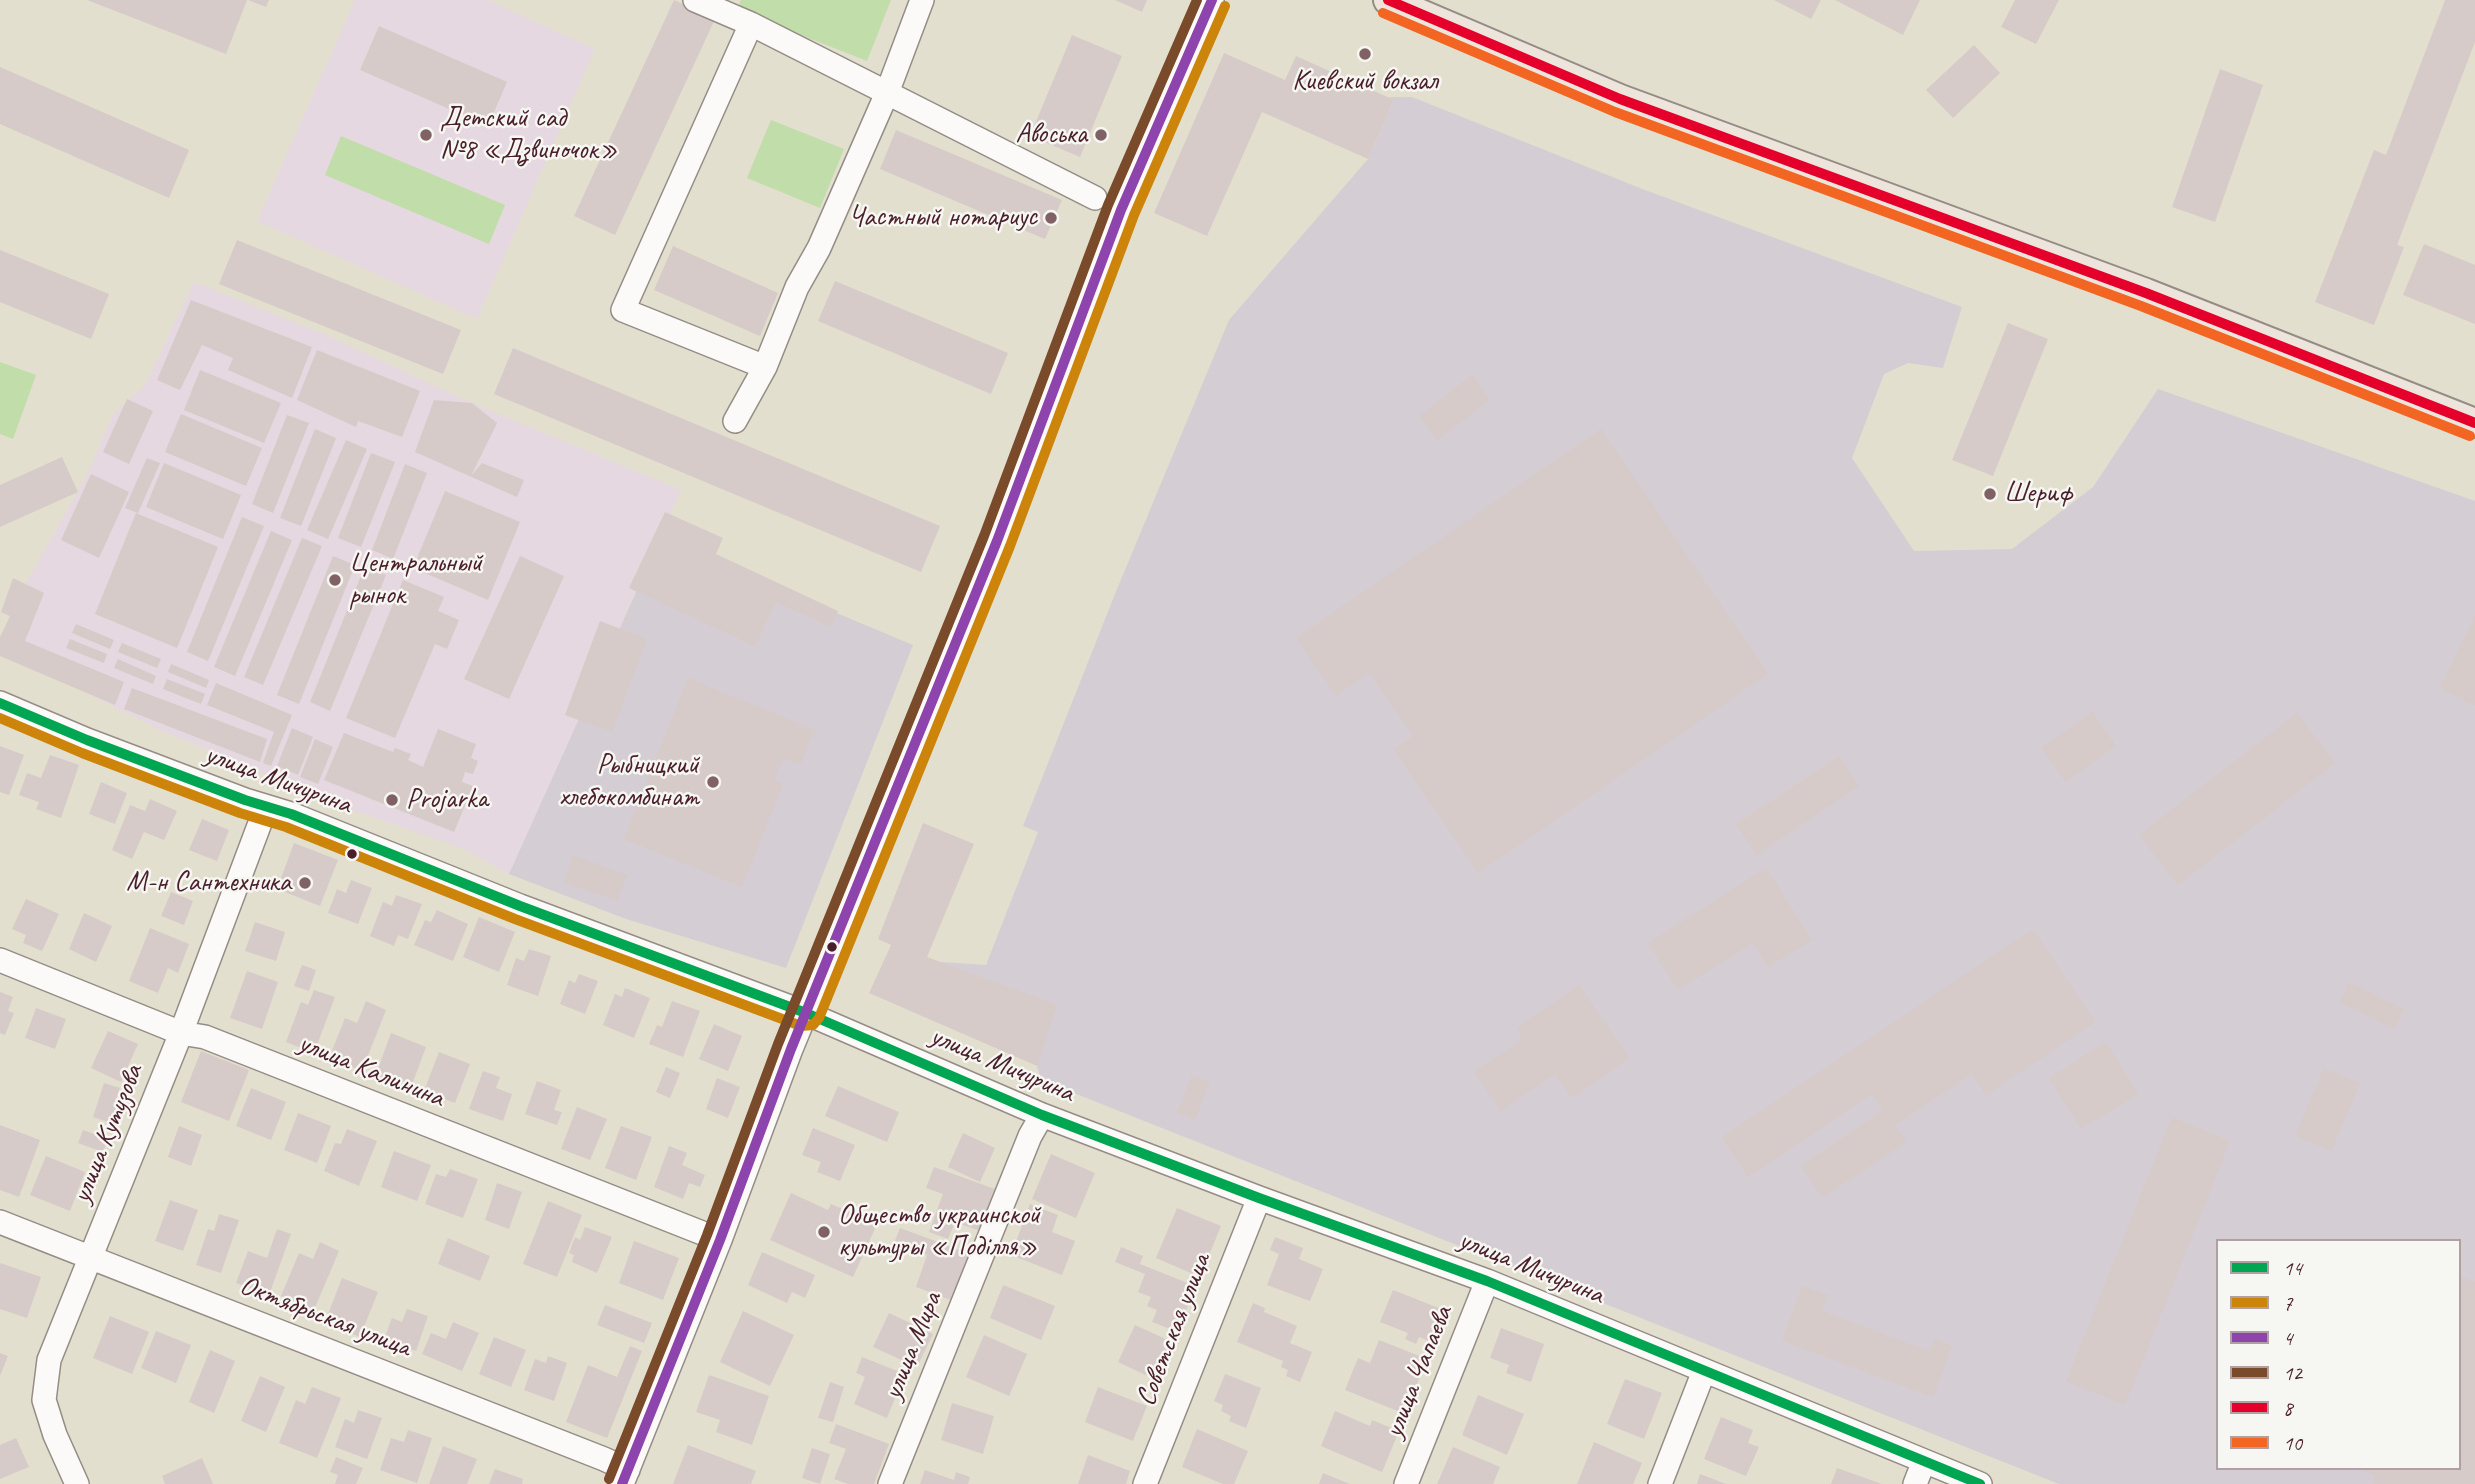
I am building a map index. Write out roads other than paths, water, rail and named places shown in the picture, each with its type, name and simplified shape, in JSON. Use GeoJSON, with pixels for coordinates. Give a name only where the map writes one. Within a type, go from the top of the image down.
{"type":"FeatureCollection","features":[{"type":"Feature","properties":{"kind":"main road"},"geometry":{"type":"LineString","coordinates":[[1388,0],[1620,99],[2146,293],[2475,423]]}},
{"type":"Feature","properties":{"kind":"street"},"geometry":{"type":"LineString","coordinates":[[695,0],[751,24],[1096,198]]}},
{"type":"Feature","properties":{"kind":"street"},"geometry":{"type":"LineString","coordinates":[[735,421],[765,367],[797,286],[820,248],[887,93],[922,0]]}},
{"type":"Feature","properties":{"kind":"street"},"geometry":{"type":"LineString","coordinates":[[625,1477],[720,1240],[791,1049],[904,777],[997,541],[1121,210],[1212,0]]}},
{"type":"Feature","properties":{"kind":"street"},"geometry":{"type":"LineString","coordinates":[[751,24],[623,310],[765,367]]}},
{"type":"Feature","properties":{"kind":"street","name":"улица Мичурина"},"geometry":{"type":"LineString","coordinates":[[0,703],[87,740],[291,814],[520,906],[806,1013],[1042,1115],[1487,1281],[1980,1484]]}},
{"type":"Feature","properties":{"kind":"street","name":"улица Кутузова"},"geometry":{"type":"LineString","coordinates":[[77,1484],[55,1435],[44,1400],[49,1360],[181,1033],[267,807]]}},
{"type":"Feature","properties":{"kind":"street","name":"улица Калинина"},"geometry":{"type":"LineString","coordinates":[[0,960],[181,1033],[205,1037],[720,1240]]}},
{"type":"Feature","properties":{"kind":"street","name":"улица Мира"},"geometry":{"type":"LineString","coordinates":[[890,1484],[1030,1136],[1042,1115]]}},
{"type":"Feature","properties":{"kind":"street","name":"Советская улица"},"geometry":{"type":"LineString","coordinates":[[1145,1484],[1259,1198]]}},
{"type":"Feature","properties":{"kind":"street","name":"Октябрьская улица"},"geometry":{"type":"LineString","coordinates":[[0,1222],[604,1459],[625,1477]]}},
{"type":"Feature","properties":{"kind":"street","name":"улица Чапаева"},"geometry":{"type":"LineString","coordinates":[[1406,1484],[1487,1281]]}},
{"type":"Feature","properties":{"kind":"street"},"geometry":{"type":"LineString","coordinates":[[1660,1484],[1704,1371]]}},
{"type":"Feature","properties":{"kind":"street"},"geometry":{"type":"LineString","coordinates":[[1915,1484],[1924,1461]]}},
{"type":"Feature","properties":{"kind":"place","name":"Киевский вокзал"},"geometry":{"type":"Point","coordinates":[1365,54]}},
{"type":"Feature","properties":{"kind":"place","name":"Детский сад №8 «Дзвиночок»"},"geometry":{"type":"Point","coordinates":[426,135]}},
{"type":"Feature","properties":{"kind":"place","name":"Авоська"},"geometry":{"type":"Point","coordinates":[1101,135]}},
{"type":"Feature","properties":{"kind":"place","name":"Частный нотариус"},"geometry":{"type":"Point","coordinates":[1051,218]}},
{"type":"Feature","properties":{"kind":"place","name":"Шериф"},"geometry":{"type":"Point","coordinates":[1990,494]}},
{"type":"Feature","properties":{"kind":"place","name":"Центральный рынок"},"geometry":{"type":"Point","coordinates":[335,580]}},
{"type":"Feature","properties":{"kind":"place","name":"Рыбницкий хлебокомбинат"},"geometry":{"type":"Point","coordinates":[713,782]}},
{"type":"Feature","properties":{"kind":"place","name":"Projarka"},"geometry":{"type":"Point","coordinates":[392,800]}},
{"type":"Feature","properties":{"kind":"place","name":"М-н Сантехника"},"geometry":{"type":"Point","coordinates":[305,883]}},
{"type":"Feature","properties":{"kind":"place","name":"Общество украинской культуры «Поділля»"},"geometry":{"type":"Point","coordinates":[824,1232]}}]}
